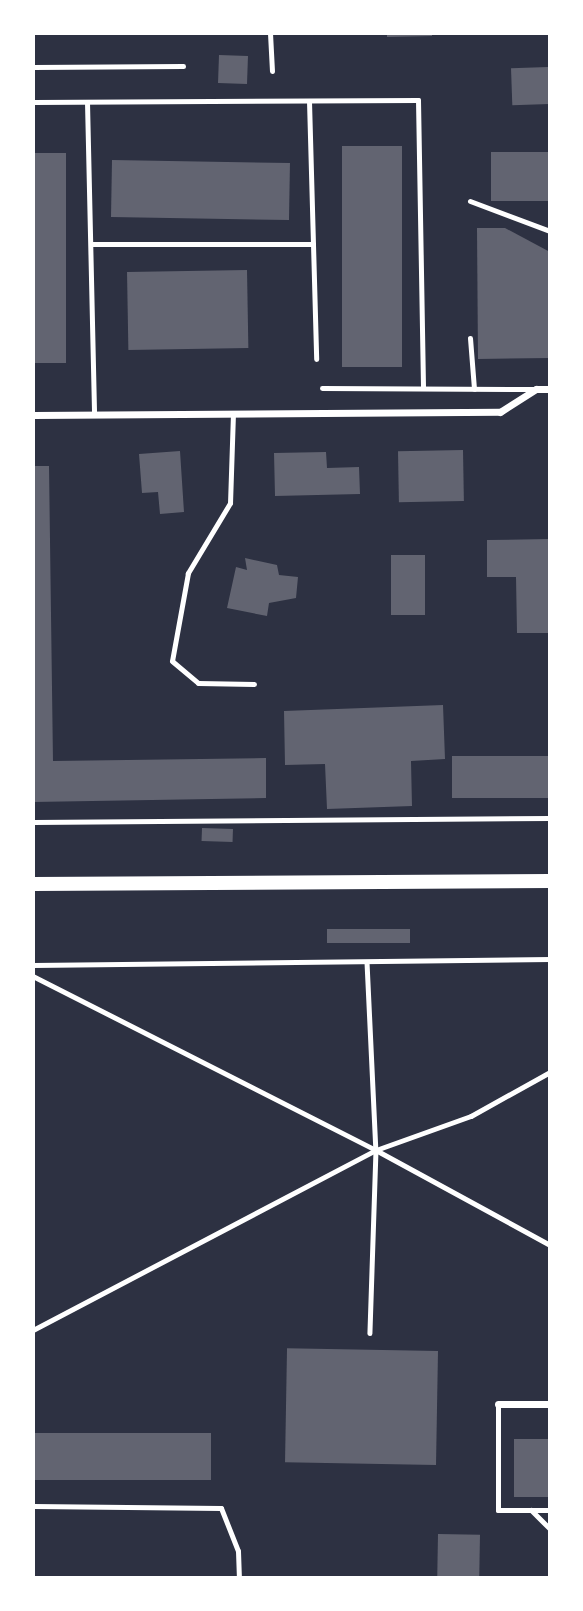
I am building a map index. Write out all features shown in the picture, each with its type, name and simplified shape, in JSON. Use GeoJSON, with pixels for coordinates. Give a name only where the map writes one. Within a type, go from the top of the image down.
{"type":"FeatureCollection","features":[{"type":"Feature","properties":{"kind":"main road"},"geometry":{"type":"LineString","coordinates":[[33,884],[550,881]]}},
{"type":"Feature","properties":{"kind":"street"},"geometry":{"type":"LineString","coordinates":[[33,415],[500,412],[536,389],[550,389]]}},
{"type":"Feature","properties":{"kind":"street"},"geometry":{"type":"LineString","coordinates":[[498,1404],[550,1404]]}},
{"type":"Feature","properties":{"kind":"lane"},"geometry":{"type":"LineString","coordinates":[[270,33],[272,71]]}},
{"type":"Feature","properties":{"kind":"lane"},"geometry":{"type":"LineString","coordinates":[[33,67],[183,66]]}},
{"type":"Feature","properties":{"kind":"lane"},"geometry":{"type":"LineString","coordinates":[[33,102],[418,100],[423,388]]}},
{"type":"Feature","properties":{"kind":"lane"},"geometry":{"type":"LineString","coordinates":[[309,101],[317,359]]}},
{"type":"Feature","properties":{"kind":"lane"},"geometry":{"type":"LineString","coordinates":[[87,102],[94,415]]}},
{"type":"Feature","properties":{"kind":"lane"},"geometry":{"type":"LineString","coordinates":[[470,201],[550,231]]}},
{"type":"Feature","properties":{"kind":"lane"},"geometry":{"type":"LineString","coordinates":[[92,244],[313,244]]}},
{"type":"Feature","properties":{"kind":"lane"},"geometry":{"type":"LineString","coordinates":[[470,338],[474,389]]}},
{"type":"Feature","properties":{"kind":"lane"},"geometry":{"type":"LineString","coordinates":[[322,388],[536,389]]}},
{"type":"Feature","properties":{"kind":"lane"},"geometry":{"type":"LineString","coordinates":[[233,414],[230,503],[188,573],[173,661],[198,683],[254,684]]}},
{"type":"Feature","properties":{"kind":"lane"},"geometry":{"type":"LineString","coordinates":[[498,1404],[498,1510],[550,1510]]}},
{"type":"Feature","properties":{"kind":"lane"},"geometry":{"type":"LineString","coordinates":[[33,1506],[221,1508],[238,1551],[239,1578]]}},
{"type":"Feature","properties":{"kind":"lane"},"geometry":{"type":"LineString","coordinates":[[531,1510],[550,1529]]}},
{"type":"Feature","properties":{"kind":"path"},"geometry":{"type":"LineString","coordinates":[[33,822],[550,818]]}},
{"type":"Feature","properties":{"kind":"path"},"geometry":{"type":"LineString","coordinates":[[33,965],[550,959]]}},
{"type":"Feature","properties":{"kind":"path"},"geometry":{"type":"LineString","coordinates":[[367,962],[376,1150],[370,1333]]}},
{"type":"Feature","properties":{"kind":"path"},"geometry":{"type":"LineString","coordinates":[[33,976],[303,1116],[376,1150],[550,1245]]}},
{"type":"Feature","properties":{"kind":"path"},"geometry":{"type":"LineString","coordinates":[[33,1330],[376,1150],[471,1116],[550,1072]]}},
{"type":"Feature","properties":{"kind":"building"},"geometry":{"type":"Polygon","coordinates":[[[387,33],[432,33],[432,36],[387,37],[387,33]]]}},
{"type":"Feature","properties":{"kind":"building"},"geometry":{"type":"Polygon","coordinates":[[[219,55],[248,56],[247,84],[218,83],[219,55]]]}},
{"type":"Feature","properties":{"kind":"building"},"geometry":{"type":"Polygon","coordinates":[[[548,67],[549,104],[512,105],[511,68],[548,67]]]}},
{"type":"Feature","properties":{"kind":"building"},"geometry":{"type":"Polygon","coordinates":[[[342,146],[402,146],[402,367],[342,367],[342,146]]]}},
{"type":"Feature","properties":{"kind":"building"},"geometry":{"type":"Polygon","coordinates":[[[491,152],[550,152],[550,201],[491,201],[491,152]]]}},
{"type":"Feature","properties":{"kind":"building"},"geometry":{"type":"Polygon","coordinates":[[[33,153],[66,153],[66,363],[33,363],[33,153]]]}},
{"type":"Feature","properties":{"kind":"building"},"geometry":{"type":"Polygon","coordinates":[[[112,160],[290,163],[289,220],[111,217],[112,160]]]}},
{"type":"Feature","properties":{"kind":"building"},"geometry":{"type":"Polygon","coordinates":[[[477,228],[505,228],[550,252],[550,358],[478,359],[477,228]]]}},
{"type":"Feature","properties":{"kind":"building"},"geometry":{"type":"Polygon","coordinates":[[[247,270],[248,348],[128,350],[127,272],[247,270]]]}},
{"type":"Feature","properties":{"kind":"building"},"geometry":{"type":"Polygon","coordinates":[[[463,450],[464,501],[399,502],[398,451],[463,450]]]}},
{"type":"Feature","properties":{"kind":"building"},"geometry":{"type":"Polygon","coordinates":[[[180,451],[184,512],[160,514],[158,492],[142,493],[139,454],[180,451]]]}},
{"type":"Feature","properties":{"kind":"building"},"geometry":{"type":"Polygon","coordinates":[[[326,452],[327,468],[359,467],[360,494],[275,496],[274,453],[326,452]]]}},
{"type":"Feature","properties":{"kind":"building"},"geometry":{"type":"Polygon","coordinates":[[[33,466],[49,466],[53,761],[266,758],[266,798],[33,802],[33,466]]]}},
{"type":"Feature","properties":{"kind":"building"},"geometry":{"type":"Polygon","coordinates":[[[550,539],[550,633],[517,633],[516,577],[487,577],[487,540],[550,539]]]}},
{"type":"Feature","properties":{"kind":"building"},"geometry":{"type":"Polygon","coordinates":[[[391,555],[425,555],[425,615],[391,615],[391,555]]]}},
{"type":"Feature","properties":{"kind":"building"},"geometry":{"type":"Polygon","coordinates":[[[245,558],[277,565],[279,575],[298,577],[296,598],[269,603],[267,616],[227,608],[236,567],[247,570],[245,558]]]}},
{"type":"Feature","properties":{"kind":"building"},"geometry":{"type":"Polygon","coordinates":[[[443,705],[445,759],[411,761],[412,806],[327,809],[325,764],[285,765],[284,711],[443,705]]]}},
{"type":"Feature","properties":{"kind":"building"},"geometry":{"type":"Polygon","coordinates":[[[452,756],[550,756],[550,798],[452,798],[452,756]]]}},
{"type":"Feature","properties":{"kind":"building"},"geometry":{"type":"Polygon","coordinates":[[[202,828],[233,829],[233,842],[202,841],[202,828]]]}},
{"type":"Feature","properties":{"kind":"building"},"geometry":{"type":"Polygon","coordinates":[[[327,929],[410,929],[410,943],[327,943],[327,929]]]}},
{"type":"Feature","properties":{"kind":"building"},"geometry":{"type":"Polygon","coordinates":[[[287,1348],[438,1351],[436,1465],[285,1462],[287,1348]]]}},
{"type":"Feature","properties":{"kind":"building"},"geometry":{"type":"Polygon","coordinates":[[[33,1433],[211,1433],[211,1480],[33,1480],[33,1433]]]}},
{"type":"Feature","properties":{"kind":"building"},"geometry":{"type":"Polygon","coordinates":[[[514,1439],[550,1439],[550,1497],[514,1497],[514,1439]]]}},
{"type":"Feature","properties":{"kind":"building"},"geometry":{"type":"Polygon","coordinates":[[[438,1534],[480,1535],[479,1578],[437,1578],[438,1534]]]}}]}
